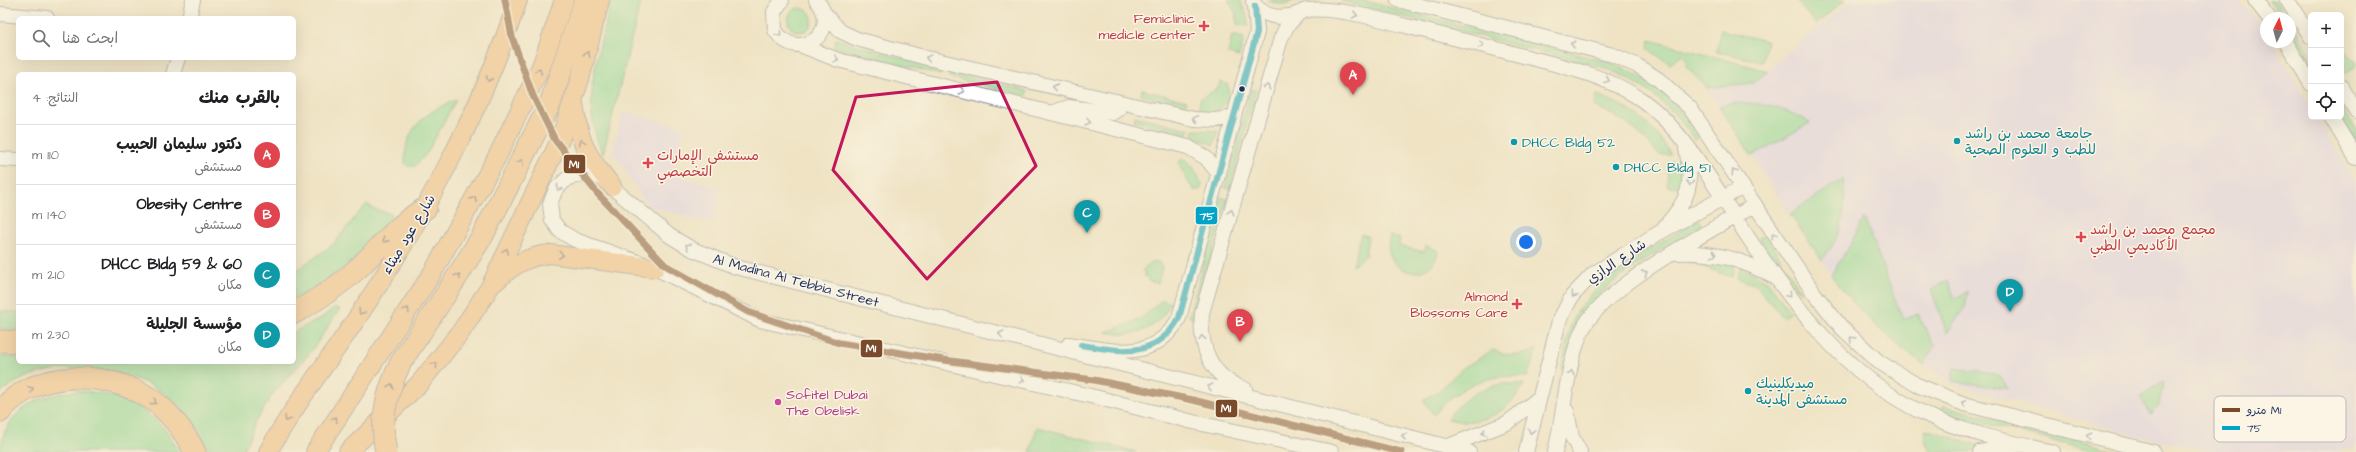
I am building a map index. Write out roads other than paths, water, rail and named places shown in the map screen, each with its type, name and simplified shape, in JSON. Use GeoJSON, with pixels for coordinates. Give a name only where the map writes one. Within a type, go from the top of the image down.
{"type":"FeatureCollection","features":[{"type":"Feature","properties":{"kind":"highway"},"geometry":{"type":"LineString","coordinates":[[386,452],[383,424],[385,407],[396,372],[483,235],[550,104],[585,0]]}},
{"type":"Feature","properties":{"kind":"highway"},"geometry":{"type":"LineString","coordinates":[[296,312],[340,283],[371,256],[404,222],[426,208]]}},
{"type":"Feature","properties":{"kind":"highway"},"geometry":{"type":"LineString","coordinates":[[0,341],[16,342]]}},
{"type":"Feature","properties":{"kind":"highway"},"geometry":{"type":"LineString","coordinates":[[0,412],[23,393],[54,381],[82,378],[111,382],[138,391],[161,407],[181,427],[195,452]]}},
{"type":"Feature","properties":{"kind":"main road","name":"شارع عود ميثاء"},"geometry":{"type":"LineString","coordinates":[[268,452],[297,403],[354,321],[426,208],[485,89],[504,42],[518,0]]}},
{"type":"Feature","properties":{"kind":"main road"},"geometry":{"type":"LineString","coordinates":[[315,452],[433,272],[498,155],[542,64],[564,0]]}},
{"type":"Feature","properties":{"kind":"main road"},"geometry":{"type":"LineString","coordinates":[[348,452],[419,384],[460,333],[490,287],[548,167],[574,102],[600,0]]}},
{"type":"Feature","properties":{"kind":"main road"},"geometry":{"type":"LineString","coordinates":[[574,102],[580,137],[585,150],[612,186]]}},
{"type":"Feature","properties":{"kind":"main road"},"geometry":{"type":"LineString","coordinates":[[490,287],[514,265],[536,255],[567,256],[655,268]]}},
{"type":"Feature","properties":{"kind":"street"},"geometry":{"type":"LineString","coordinates":[[189,16],[193,0]]}},
{"type":"Feature","properties":{"kind":"street"},"geometry":{"type":"LineString","coordinates":[[816,0],[825,14],[840,31],[857,39],[927,58],[1194,119],[1216,120],[1234,117]]}},
{"type":"Feature","properties":{"kind":"street"},"geometry":{"type":"LineString","coordinates":[[1265,401],[1259,394],[1234,385],[1222,376],[1206,353],[1201,329],[1204,307],[1281,38],[1287,26],[1312,0]]}},
{"type":"Feature","properties":{"kind":"street"},"geometry":{"type":"LineString","coordinates":[[1398,0],[1600,51],[1638,66],[1670,88],[1690,108],[1744,187],[1801,275],[1842,328],[1879,362],[1899,376],[1933,393],[1987,410],[2154,452]]}},
{"type":"Feature","properties":{"kind":"street"},"geometry":{"type":"LineString","coordinates":[[2255,0],[2264,12]]}},
{"type":"Feature","properties":{"kind":"street"},"geometry":{"type":"LineString","coordinates":[[2287,0],[2308,32]]}},
{"type":"Feature","properties":{"kind":"street"},"geometry":{"type":"LineString","coordinates":[[781,1],[774,12],[775,30],[788,42],[800,45],[838,60],[1188,147],[1206,158],[1219,174]]}},
{"type":"Feature","properties":{"kind":"street"},"geometry":{"type":"LineString","coordinates":[[1253,3],[1264,13],[1276,17],[1288,17],[1318,8],[1332,10],[1589,73],[1618,85],[1644,101],[1658,113],[1685,145],[1723,198],[1774,277],[1831,345],[1856,369],[1909,406],[1947,423],[2053,452]]}},
{"type":"Feature","properties":{"kind":"street"},"geometry":{"type":"LineString","coordinates":[[1039,344],[1055,342],[1128,352],[1149,347],[1166,335],[1178,318],[1257,32],[1253,3]]}},
{"type":"Feature","properties":{"kind":"street"},"geometry":{"type":"LineString","coordinates":[[0,14],[24,16]]}},
{"type":"Feature","properties":{"kind":"street"},"geometry":{"type":"LineString","coordinates":[[800,45],[807,44],[820,35],[825,22],[825,14]]}},
{"type":"Feature","properties":{"kind":"street"},"geometry":{"type":"LineString","coordinates":[[2290,48],[2308,79]]}},
{"type":"Feature","properties":{"kind":"street"},"geometry":{"type":"LineString","coordinates":[[174,72],[177,60]]}},
{"type":"Feature","properties":{"kind":"street"},"geometry":{"type":"LineString","coordinates":[[2344,91],[2356,111]]}},
{"type":"Feature","properties":{"kind":"street"},"geometry":{"type":"LineString","coordinates":[[1051,113],[1069,107],[1113,113],[1118,107],[1116,101]]}},
{"type":"Feature","properties":{"kind":"street"},"geometry":{"type":"LineString","coordinates":[[2333,120],[2356,158]]}},
{"type":"Feature","properties":{"kind":"street"},"geometry":{"type":"LineString","coordinates":[[1657,234],[1682,205],[1689,190],[1690,170],[1685,145]]}},
{"type":"Feature","properties":{"kind":"street"},"geometry":{"type":"LineString","coordinates":[[0,159],[16,160]]}},
{"type":"Feature","properties":{"kind":"street","name":"Al Madina Al Tebbia Street"},"geometry":{"type":"LineString","coordinates":[[1332,452],[1193,422],[1088,395],[760,320],[655,268],[575,240],[560,231],[552,220],[550,204],[556,189],[568,178],[584,174],[600,178],[612,186],[670,236],[713,258],[736,267],[1469,452]]}},
{"type":"Feature","properties":{"kind":"street","name":"شارع الرازي"},"geometry":{"type":"LineString","coordinates":[[1526,452],[1559,321],[1572,296],[1593,274],[1657,234],[1744,187]]}},
{"type":"Feature","properties":{"kind":"street","name":"شارع الرازي"},"geometry":{"type":"LineString","coordinates":[[1555,452],[1576,348],[1585,326],[1594,314],[1616,292],[1675,252],[1755,205]]}},
{"type":"Feature","properties":{"kind":"street"},"geometry":{"type":"LineString","coordinates":[[1675,252],[1713,254],[1739,260],[1774,277]]}},
{"type":"Feature","properties":{"kind":"street"},"geometry":{"type":"LineString","coordinates":[[1884,390],[1919,403],[1926,401],[1933,393]]}},
{"type":"Feature","properties":{"kind":"street"},"geometry":{"type":"LineString","coordinates":[[1446,447],[1507,423],[1540,397]]}},
{"type":"Feature","properties":{"kind":"street"},"geometry":{"type":"LineString","coordinates":[[1565,402],[1572,437],[1580,452]]}},
{"type":"Feature","properties":{"kind":"street"},"geometry":{"type":"LineString","coordinates":[[1980,452],[2023,445]]}},
{"type":"Feature","properties":{"kind":"metro line","name":"M1"},"geometry":{"type":"LineString","coordinates":[[505,0],[512,37],[533,96],[555,140],[597,193],[665,265],[748,312],[839,343],[944,360],[1094,380],[1193,400],[1401,452]]}},
{"type":"Feature","properties":{"kind":"place","name":"Femiclinic medicle center"},"geometry":{"type":"Point","coordinates":[1204,26]}},
{"type":"Feature","properties":{"kind":"place","name":"دكتور سليمان الحبيب"},"geometry":{"type":"Point","coordinates":[1353,95]}},
{"type":"Feature","properties":{"kind":"place","name":"جامعة محمد بن راشد للطب و العلوم الصحية"},"geometry":{"type":"Point","coordinates":[1957,141]}},
{"type":"Feature","properties":{"kind":"place","name":"DHCC Bldg 52"},"geometry":{"type":"Point","coordinates":[1514,142]}},
{"type":"Feature","properties":{"kind":"place","name":"مستشفى الإمارات التخصصي"},"geometry":{"type":"Point","coordinates":[648,163]}},
{"type":"Feature","properties":{"kind":"place","name":"DHCC Bldg 51"},"geometry":{"type":"Point","coordinates":[1616,167]}},
{"type":"Feature","properties":{"kind":"place","name":"DHCC Bldg 59 & 60"},"geometry":{"type":"Point","coordinates":[1087,233]}},
{"type":"Feature","properties":{"kind":"place","name":"مجمع محمد بن راشد الأكاديمي الطبي"},"geometry":{"type":"Point","coordinates":[2081,237]}},
{"type":"Feature","properties":{"kind":"place","name":"Almond Blossoms Care"},"geometry":{"type":"Point","coordinates":[1517,304]}},
{"type":"Feature","properties":{"kind":"place","name":"مؤسسة الجليلة"},"geometry":{"type":"Point","coordinates":[2010,312]}},
{"type":"Feature","properties":{"kind":"place","name":"Obesity Centre"},"geometry":{"type":"Point","coordinates":[1240,342]}},
{"type":"Feature","properties":{"kind":"place","name":"ميديكلينيك مستشفى المدينة"},"geometry":{"type":"Point","coordinates":[1748,391]}},
{"type":"Feature","properties":{"kind":"place","name":"Sofitel Dubai The Obelisk"},"geometry":{"type":"Point","coordinates":[778,402]}}]}
